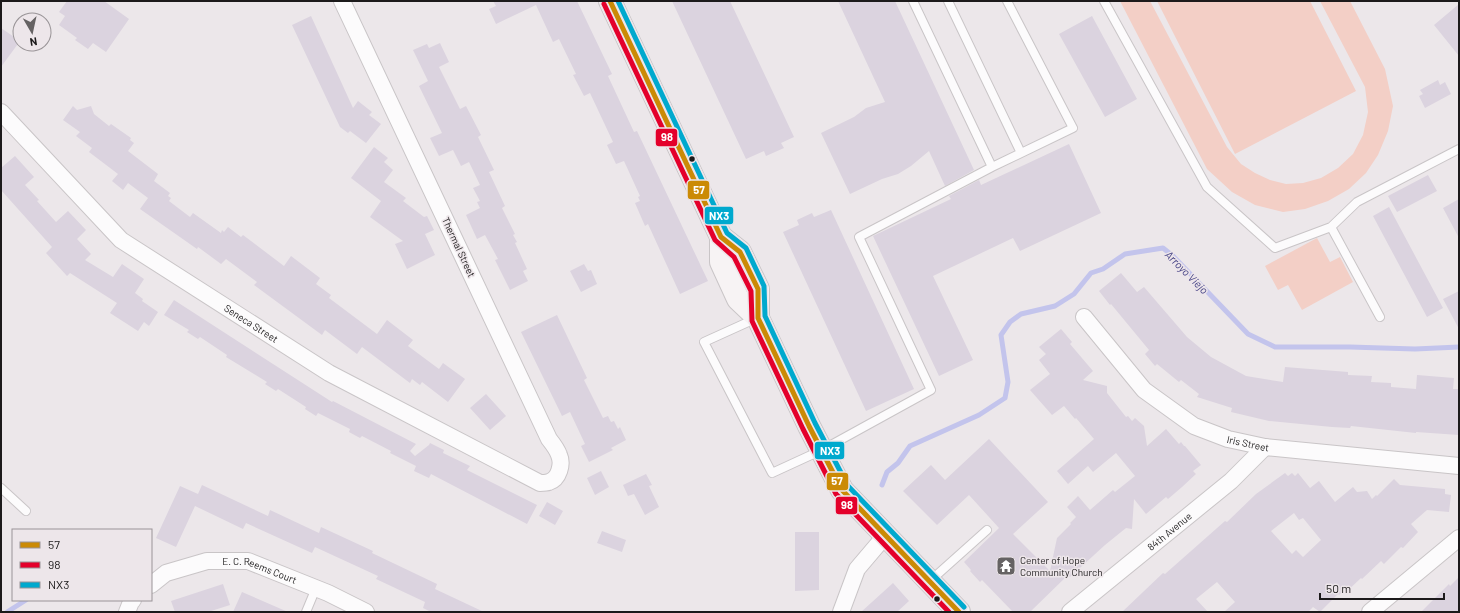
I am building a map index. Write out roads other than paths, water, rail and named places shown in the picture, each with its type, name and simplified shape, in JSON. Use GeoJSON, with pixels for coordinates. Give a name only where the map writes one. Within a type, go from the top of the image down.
{"type":"FeatureCollection","features":[{"type":"Feature","properties":{"kind":"main road"},"geometry":{"type":"LineString","coordinates":[[610,1],[721,237],[740,252],[758,289],[758,318],[842,490],[959,612]]}},
{"type":"Feature","properties":{"kind":"street","name":"Thermal Street"},"geometry":{"type":"LineString","coordinates":[[342,1],[546,432],[560,457],[561,464],[556,477],[550,482],[540,484]]}},
{"type":"Feature","properties":{"kind":"street","name":"Seneca Street"},"geometry":{"type":"LineString","coordinates":[[1,112],[121,240],[330,373],[540,484]]}},
{"type":"Feature","properties":{"kind":"street","name":"Iris Street"},"geometry":{"type":"LineString","coordinates":[[1084,317],[1144,390],[1194,426],[1228,439],[1265,447],[1459,466]]}},
{"type":"Feature","properties":{"kind":"street","name":"84th Avenue"},"geometry":{"type":"LineString","coordinates":[[1070,612],[1231,480],[1265,447]]}},
{"type":"Feature","properties":{"kind":"street"},"geometry":{"type":"LineString","coordinates":[[841,612],[857,569],[885,536]]}},
{"type":"Feature","properties":{"kind":"street"},"geometry":{"type":"LineString","coordinates":[[1370,612],[1459,538]]}},
{"type":"Feature","properties":{"kind":"street","name":"E. C. Reems Court"},"geometry":{"type":"LineString","coordinates":[[152,585],[166,573],[207,561],[248,561],[316,588],[366,612]]}},
{"type":"Feature","properties":{"kind":"street"},"geometry":{"type":"LineString","coordinates":[[127,612],[132,601]]}},
{"type":"Feature","properties":{"kind":"lane"},"geometry":{"type":"LineString","coordinates":[[913,1],[992,167]]}},
{"type":"Feature","properties":{"kind":"lane"},"geometry":{"type":"LineString","coordinates":[[948,1],[1021,153]]}},
{"type":"Feature","properties":{"kind":"lane"},"geometry":{"type":"LineString","coordinates":[[758,318],[704,342],[772,473],[822,450],[931,390],[859,237],[992,167],[1073,128],[1007,1]]}},
{"type":"Feature","properties":{"kind":"lane"},"geometry":{"type":"LineString","coordinates":[[1104,1],[1207,187],[1275,248],[1331,227],[1357,202],[1459,149]]}},
{"type":"Feature","properties":{"kind":"lane"},"geometry":{"type":"LineString","coordinates":[[1331,227],[1380,317]]}},
{"type":"Feature","properties":{"kind":"lane"},"geometry":{"type":"LineString","coordinates":[[1,488],[26,511]]}},
{"type":"Feature","properties":{"kind":"lane"},"geometry":{"type":"LineString","coordinates":[[930,582],[986,530]]}},
{"type":"Feature","properties":{"kind":"lane"},"geometry":{"type":"LineString","coordinates":[[306,612],[316,588]]}},
{"type":"Feature","properties":{"kind":"waterway","name":"Arroyo Viejo"},"geometry":{"type":"LineString","coordinates":[[882,485],[887,472],[898,463],[910,446],[979,415],[1005,398],[1008,382],[1001,335],[1010,322],[1021,314],[1055,306],[1074,294],[1091,273],[1103,269],[1125,254],[1163,248],[1173,256],[1248,334],[1275,347],[1415,349],[1459,347]]}},
{"type":"Feature","properties":{"kind":"waterway","name":"Arroyo Viejo"},"geometry":{"type":"LineString","coordinates":[[7,612],[24,601]]}},
{"type":"Feature","properties":{"kind":"place","name":"Center of Hope Community Church"},"geometry":{"type":"Point","coordinates":[1006,566]}}]}
